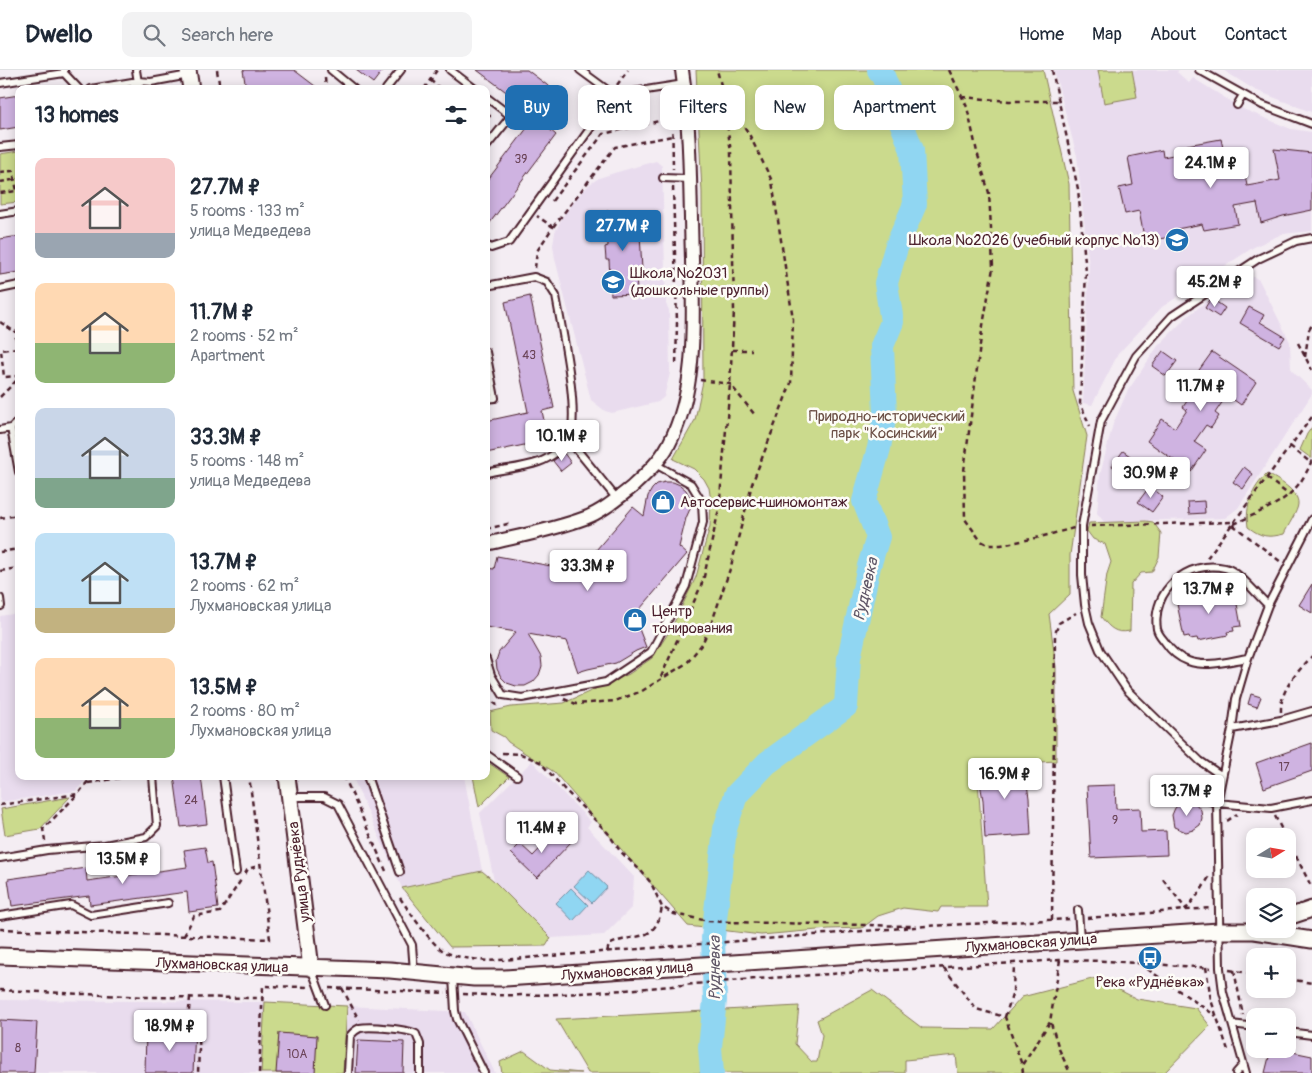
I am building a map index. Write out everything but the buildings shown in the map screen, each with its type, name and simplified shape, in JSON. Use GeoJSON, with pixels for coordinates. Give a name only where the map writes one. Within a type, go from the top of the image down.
{"type":"FeatureCollection","features":[{"type":"Feature","properties":{"kind":"street"},"geometry":{"type":"LineString","coordinates":[[490,543],[587,518],[617,500],[649,471],[668,446],[678,425],[690,379],[692,289],[690,178],[682,70]]}},
{"type":"Feature","properties":{"kind":"street","name":"улица Руднёвка"},"geometry":{"type":"LineString","coordinates":[[288,780],[311,968]]}},
{"type":"Feature","properties":{"kind":"street"},"geometry":{"type":"LineString","coordinates":[[1296,915],[1312,909]]}},
{"type":"Feature","properties":{"kind":"street","name":"Лухмановская улица"},"geometry":{"type":"LineString","coordinates":[[0,956],[390,970],[453,977],[535,978],[1246,930]]}},
{"type":"Feature","properties":{"kind":"street","name":"Лухмановская улица"},"geometry":{"type":"LineString","coordinates":[[1296,937],[1312,940]]}},
{"type":"Feature","properties":{"kind":"lane"},"geometry":{"type":"LineString","coordinates":[[136,70],[138,85]]}},
{"type":"Feature","properties":{"kind":"lane"},"geometry":{"type":"LineString","coordinates":[[331,70],[349,85]]}},
{"type":"Feature","properties":{"kind":"lane"},"geometry":{"type":"LineString","coordinates":[[389,85],[400,70]]}},
{"type":"Feature","properties":{"kind":"lane"},"geometry":{"type":"LineString","coordinates":[[450,70],[470,85]]}},
{"type":"Feature","properties":{"kind":"lane"},"geometry":{"type":"LineString","coordinates":[[580,70],[601,85]]}},
{"type":"Feature","properties":{"kind":"lane"},"geometry":{"type":"LineString","coordinates":[[1199,70],[1262,105],[1312,124]]}},
{"type":"Feature","properties":{"kind":"lane"},"geometry":{"type":"LineString","coordinates":[[0,84],[64,72],[75,85]]}},
{"type":"Feature","properties":{"kind":"lane"},"geometry":{"type":"LineString","coordinates":[[114,85],[138,81],[151,82],[189,78]]}},
{"type":"Feature","properties":{"kind":"lane"},"geometry":{"type":"LineString","coordinates":[[678,85],[684,84]]}},
{"type":"Feature","properties":{"kind":"lane"},"geometry":{"type":"LineString","coordinates":[[1237,106],[1243,95]]}},
{"type":"Feature","properties":{"kind":"lane"},"geometry":{"type":"LineString","coordinates":[[490,101],[511,116],[490,142]]}},
{"type":"Feature","properties":{"kind":"lane"},"geometry":{"type":"LineString","coordinates":[[490,247],[509,242],[589,130]]}},
{"type":"Feature","properties":{"kind":"lane"},"geometry":{"type":"LineString","coordinates":[[0,147],[15,145]]}},
{"type":"Feature","properties":{"kind":"lane"},"geometry":{"type":"LineString","coordinates":[[663,178],[690,178]]}},
{"type":"Feature","properties":{"kind":"lane"},"geometry":{"type":"LineString","coordinates":[[0,214],[15,212]]}},
{"type":"Feature","properties":{"kind":"lane"},"geometry":{"type":"LineString","coordinates":[[1222,776],[1200,761],[1127,690],[1100,650],[1089,623],[1085,605],[1082,575],[1082,526],[1101,421],[1136,356],[1172,316],[1258,259],[1296,241],[1312,238]]}},
{"type":"Feature","properties":{"kind":"lane"},"geometry":{"type":"LineString","coordinates":[[490,285],[534,277],[547,282],[556,296],[573,403],[569,440],[559,450],[540,462],[490,471]]}},
{"type":"Feature","properties":{"kind":"lane"},"geometry":{"type":"LineString","coordinates":[[0,289],[15,286]]}},
{"type":"Feature","properties":{"kind":"lane"},"geometry":{"type":"LineString","coordinates":[[490,372],[495,398],[490,399]]}},
{"type":"Feature","properties":{"kind":"lane"},"geometry":{"type":"LineString","coordinates":[[0,430],[11,428],[15,424]]}},
{"type":"Feature","properties":{"kind":"lane"},"geometry":{"type":"LineString","coordinates":[[11,428],[15,450]]}},
{"type":"Feature","properties":{"kind":"lane"},"geometry":{"type":"LineString","coordinates":[[569,440],[617,500]]}},
{"type":"Feature","properties":{"kind":"lane"},"geometry":{"type":"LineString","coordinates":[[490,673],[504,695],[522,698],[606,682],[651,652],[686,586],[703,522],[702,502],[692,484],[654,464]]}},
{"type":"Feature","properties":{"kind":"lane"},"geometry":{"type":"LineString","coordinates":[[1246,1073],[1223,992],[1220,968],[1217,803],[1236,699],[1248,658],[1268,605],[1287,567],[1310,528],[1312,519]]}},
{"type":"Feature","properties":{"kind":"lane"},"geometry":{"type":"LineString","coordinates":[[1248,658],[1209,664],[1188,661],[1172,652],[1157,630],[1158,609],[1166,590],[1186,572],[1200,567],[1226,568],[1237,575],[1268,605]]}},
{"type":"Feature","properties":{"kind":"lane"},"geometry":{"type":"LineString","coordinates":[[0,598],[1,606]]}},
{"type":"Feature","properties":{"kind":"lane"},"geometry":{"type":"LineString","coordinates":[[1232,729],[1312,712]]}},
{"type":"Feature","properties":{"kind":"lane"},"geometry":{"type":"LineString","coordinates":[[490,757],[517,776]]}},
{"type":"Feature","properties":{"kind":"lane"},"geometry":{"type":"LineString","coordinates":[[0,858],[47,850],[105,845],[146,837],[157,826],[153,780]]}},
{"type":"Feature","properties":{"kind":"lane"},"geometry":{"type":"LineString","coordinates":[[224,780],[236,872]]}},
{"type":"Feature","properties":{"kind":"lane"},"geometry":{"type":"LineString","coordinates":[[369,780],[400,872]]}},
{"type":"Feature","properties":{"kind":"lane"},"geometry":{"type":"LineString","coordinates":[[290,797],[324,797],[338,804],[412,945],[414,972]]}},
{"type":"Feature","properties":{"kind":"lane"},"geometry":{"type":"LineString","coordinates":[[1207,800],[1217,803],[1271,808],[1312,800]]}},
{"type":"Feature","properties":{"kind":"lane"},"geometry":{"type":"LineString","coordinates":[[0,916],[71,905],[91,914],[168,903]]}},
{"type":"Feature","properties":{"kind":"lane"},"geometry":{"type":"LineString","coordinates":[[1078,910],[1080,940]]}},
{"type":"Feature","properties":{"kind":"lane"},"geometry":{"type":"LineString","coordinates":[[311,968],[325,1005]]}},
{"type":"Feature","properties":{"kind":"lane"},"geometry":{"type":"LineString","coordinates":[[453,977],[457,1019],[484,1073]]}},
{"type":"Feature","properties":{"kind":"lane"},"geometry":{"type":"LineString","coordinates":[[1232,1024],[1245,1026]]}},
{"type":"Feature","properties":{"kind":"lane"},"geometry":{"type":"LineString","coordinates":[[348,1073],[350,1036],[354,1031],[364,1028],[407,1030],[416,1034],[420,1044],[420,1073]]}},
{"type":"Feature","properties":{"kind":"lane"},"geometry":{"type":"LineString","coordinates":[[1296,1033],[1312,1036]]}},
{"type":"Feature","properties":{"kind":"lane"},"geometry":{"type":"LineString","coordinates":[[1236,1073],[1243,1065]]}},
{"type":"Feature","properties":{"kind":"path"},"geometry":{"type":"LineString","coordinates":[[217,70],[219,85]]}},
{"type":"Feature","properties":{"kind":"path"},"geometry":{"type":"LineString","coordinates":[[427,85],[437,70]]}},
{"type":"Feature","properties":{"kind":"path"},"geometry":{"type":"LineString","coordinates":[[619,85],[628,70]]}},
{"type":"Feature","properties":{"kind":"path"},"geometry":{"type":"LineString","coordinates":[[717,70],[722,85]]}},
{"type":"Feature","properties":{"kind":"path"},"geometry":{"type":"LineString","coordinates":[[949,70],[967,107],[989,193],[993,268],[981,337],[964,471],[965,519],[981,541],[988,545],[1036,538],[1082,526],[1234,524],[1270,508],[1290,495],[1303,480],[1312,463],[1290,446]]}},
{"type":"Feature","properties":{"kind":"path"},"geometry":{"type":"LineString","coordinates":[[1052,70],[1078,189],[1086,272],[1080,403],[1098,443]]}},
{"type":"Feature","properties":{"kind":"path"},"geometry":{"type":"LineString","coordinates":[[430,80],[436,85]]}},
{"type":"Feature","properties":{"kind":"path"},"geometry":{"type":"LineString","coordinates":[[962,98],[1059,101]]}},
{"type":"Feature","properties":{"kind":"path"},"geometry":{"type":"LineString","coordinates":[[555,692],[556,697],[576,704],[615,701],[642,691],[687,663],[702,644],[732,566],[752,484],[791,383],[793,319],[772,181],[745,127]]}},
{"type":"Feature","properties":{"kind":"path"},"geometry":{"type":"LineString","coordinates":[[551,202],[603,134],[620,130]]}},
{"type":"Feature","properties":{"kind":"path"},"geometry":{"type":"LineString","coordinates":[[672,130],[677,322],[676,369]]}},
{"type":"Feature","properties":{"kind":"path"},"geometry":{"type":"LineString","coordinates":[[661,678],[703,581],[719,509],[730,384],[734,291],[732,163],[728,130]]}},
{"type":"Feature","properties":{"kind":"path"},"geometry":{"type":"LineString","coordinates":[[534,277],[537,251],[615,146],[672,136]]}},
{"type":"Feature","properties":{"kind":"path"},"geometry":{"type":"LineString","coordinates":[[0,172],[13,170],[15,175]]}},
{"type":"Feature","properties":{"kind":"path"},"geometry":{"type":"LineString","coordinates":[[0,182],[15,180]]}},
{"type":"Feature","properties":{"kind":"path"},"geometry":{"type":"LineString","coordinates":[[0,194],[15,191]]}},
{"type":"Feature","properties":{"kind":"path"},"geometry":{"type":"LineString","coordinates":[[531,212],[553,228]]}},
{"type":"Feature","properties":{"kind":"path"},"geometry":{"type":"LineString","coordinates":[[535,224],[539,218]]}},
{"type":"Feature","properties":{"kind":"path"},"geometry":{"type":"LineString","coordinates":[[0,322],[15,331]]}},
{"type":"Feature","properties":{"kind":"path"},"geometry":{"type":"LineString","coordinates":[[1305,357],[1309,330],[1312,325]]}},
{"type":"Feature","properties":{"kind":"path"},"geometry":{"type":"LineString","coordinates":[[1298,343],[1312,370]]}},
{"type":"Feature","properties":{"kind":"path"},"geometry":{"type":"LineString","coordinates":[[15,348],[0,350],[4,377],[15,377]]}},
{"type":"Feature","properties":{"kind":"path"},"geometry":{"type":"LineString","coordinates":[[732,350],[752,350]]}},
{"type":"Feature","properties":{"kind":"path"},"geometry":{"type":"LineString","coordinates":[[698,388],[700,374]]}},
{"type":"Feature","properties":{"kind":"path"},"geometry":{"type":"LineString","coordinates":[[699,380],[730,384],[755,416]]}},
{"type":"Feature","properties":{"kind":"path"},"geometry":{"type":"LineString","coordinates":[[0,397],[15,381]]}},
{"type":"Feature","properties":{"kind":"path"},"geometry":{"type":"LineString","coordinates":[[1200,567],[1234,524],[1312,417]]}},
{"type":"Feature","properties":{"kind":"path"},"geometry":{"type":"LineString","coordinates":[[1267,478],[1290,495]]}},
{"type":"Feature","properties":{"kind":"path"},"geometry":{"type":"LineString","coordinates":[[0,518],[15,516]]}},
{"type":"Feature","properties":{"kind":"path"},"geometry":{"type":"LineString","coordinates":[[490,528],[514,523]]}},
{"type":"Feature","properties":{"kind":"path"},"geometry":{"type":"LineString","coordinates":[[1234,524],[1287,567]]}},
{"type":"Feature","properties":{"kind":"path"},"geometry":{"type":"LineString","coordinates":[[0,552],[15,550]]}},
{"type":"Feature","properties":{"kind":"path"},"geometry":{"type":"LineString","coordinates":[[0,571],[15,569]]}},
{"type":"Feature","properties":{"kind":"path"},"geometry":{"type":"LineString","coordinates":[[1052,920],[1055,634],[1058,623],[1085,605]]}},
{"type":"Feature","properties":{"kind":"path"},"geometry":{"type":"LineString","coordinates":[[1281,720],[1280,706],[1289,681],[1312,656]]}},
{"type":"Feature","properties":{"kind":"path"},"geometry":{"type":"LineString","coordinates":[[400,898],[426,933],[442,950],[464,958],[488,960],[927,926],[715,921],[674,914],[662,907],[651,883],[642,872],[620,850],[608,833],[540,762],[521,754],[499,753]]}},
{"type":"Feature","properties":{"kind":"path"},"geometry":{"type":"LineString","coordinates":[[47,850],[44,829],[78,794],[89,780]]}},
{"type":"Feature","properties":{"kind":"path"},"geometry":{"type":"LineString","coordinates":[[86,783],[106,780]]}},
{"type":"Feature","properties":{"kind":"path"},"geometry":{"type":"LineString","coordinates":[[0,929],[270,939],[250,780]]}},
{"type":"Feature","properties":{"kind":"path"},"geometry":{"type":"LineString","coordinates":[[346,780],[386,873]]}},
{"type":"Feature","properties":{"kind":"path"},"geometry":{"type":"LineString","coordinates":[[0,806],[78,794]]}},
{"type":"Feature","properties":{"kind":"path"},"geometry":{"type":"LineString","coordinates":[[1271,808],[1281,828]]}},
{"type":"Feature","properties":{"kind":"path"},"geometry":{"type":"LineString","coordinates":[[1296,856],[1312,888]]}},
{"type":"Feature","properties":{"kind":"path"},"geometry":{"type":"LineString","coordinates":[[1163,879],[1186,909],[1200,892],[1218,860]]}},
{"type":"Feature","properties":{"kind":"path"},"geometry":{"type":"LineString","coordinates":[[184,936],[194,916],[220,912],[248,869],[261,865]]}},
{"type":"Feature","properties":{"kind":"path"},"geometry":{"type":"LineString","coordinates":[[607,952],[609,945],[615,942],[651,932],[657,926],[662,907]]}},
{"type":"Feature","properties":{"kind":"path"},"geometry":{"type":"LineString","coordinates":[[1022,1065],[1050,1022],[1060,960]]}},
{"type":"Feature","properties":{"kind":"path"},"geometry":{"type":"LineString","coordinates":[[635,989],[782,977],[1060,960],[1206,967],[1246,972]]}},
{"type":"Feature","properties":{"kind":"path"},"geometry":{"type":"LineString","coordinates":[[1014,963],[1013,992],[1005,1017],[1023,1073]]}},
{"type":"Feature","properties":{"kind":"path"},"geometry":{"type":"LineString","coordinates":[[1139,963],[1216,1017]]}},
{"type":"Feature","properties":{"kind":"path"},"geometry":{"type":"LineString","coordinates":[[1206,967],[1211,1000],[1236,1073]]}},
{"type":"Feature","properties":{"kind":"path"},"geometry":{"type":"LineString","coordinates":[[944,968],[976,1009],[1005,1017]]}},
{"type":"Feature","properties":{"kind":"path"},"geometry":{"type":"LineString","coordinates":[[1234,970],[1245,1026]]}},
{"type":"Feature","properties":{"kind":"path"},"geometry":{"type":"LineString","coordinates":[[1296,980],[1312,982]]}},
{"type":"Feature","properties":{"kind":"path"},"geometry":{"type":"LineString","coordinates":[[259,1073],[263,986]]}},
{"type":"Feature","properties":{"kind":"path"},"geometry":{"type":"LineString","coordinates":[[342,988],[364,1028]]}},
{"type":"Feature","properties":{"kind":"path"},"geometry":{"type":"LineString","coordinates":[[0,990],[262,998]]}},
{"type":"Feature","properties":{"kind":"path"},"geometry":{"type":"LineString","coordinates":[[190,997],[188,1023],[200,1024],[198,1073]]}},
{"type":"Feature","properties":{"kind":"path"},"geometry":{"type":"LineString","coordinates":[[1050,1022],[1070,1073]]}},
{"type":"Feature","properties":{"kind":"shaded area","name":"Школа №2026 (учебный корпус №13)"},"geometry":{"type":"Polygon","coordinates":[[[1054,70],[1179,70],[1177,72],[1189,83],[1193,78],[1243,109],[1291,129],[1312,132],[1312,231],[1282,234],[1254,247],[1162,307],[1118,354],[1092,405],[1083,403],[1089,267],[1077,156],[1054,70]]]}},
{"type":"Feature","properties":{"kind":"shaded area"},"geometry":{"type":"Polygon","coordinates":[[[1223,70],[1312,70],[1312,110],[1311,112],[1255,90],[1223,70]]]}},
{"type":"Feature","properties":{"kind":"shaded area","name":"Школа №2031 (дошкольные группы)"},"geometry":{"type":"Polygon","coordinates":[[[656,161],[662,166],[670,373],[664,397],[658,402],[612,413],[605,411],[591,400],[555,259],[553,245],[555,232],[563,216],[577,197],[590,184],[599,178],[656,161]]]}},
{"type":"Feature","properties":{"kind":"shaded area"},"geometry":{"type":"Polygon","coordinates":[[[1254,277],[1259,280],[1290,342],[1291,370],[1312,390],[1312,394],[1238,508],[1225,518],[1104,522],[1097,513],[1100,475],[1113,424],[1127,392],[1158,346],[1188,316],[1211,298],[1245,279],[1254,277]]]}},
{"type":"Feature","properties":{"kind":"shaded area"},"geometry":{"type":"Polygon","coordinates":[[[15,614],[15,780],[86,780],[76,791],[0,802],[0,616],[15,614]]]}},
{"type":"Feature","properties":{"kind":"shaded area"},"geometry":{"type":"Polygon","coordinates":[[[532,761],[591,822],[587,827],[634,877],[632,907],[604,935],[551,938],[494,881],[480,813],[532,761]]]}},
{"type":"Feature","properties":{"kind":"shaded area"},"geometry":{"type":"Polygon","coordinates":[[[354,780],[465,780],[482,871],[402,888],[354,780]]]}},
{"type":"Feature","properties":{"kind":"shaded area"},"geometry":{"type":"Polygon","coordinates":[[[0,1000],[265,1002],[261,1073],[0,1073],[0,1000]]]}},
{"type":"Feature","properties":{"kind":"shaded area"},"geometry":{"type":"Polygon","coordinates":[[[347,1006],[465,1012],[495,1073],[343,1073],[347,1006]]]}},
{"type":"Feature","properties":{"kind":"green space","name":"Природно-исторический парк \"Косинский\""},"geometry":{"type":"Polygon","coordinates":[[[696,70],[1043,70],[1069,184],[1073,391],[1087,436],[1070,555],[1070,594],[1049,614],[1056,667],[1056,761],[977,766],[987,907],[941,907],[938,912],[903,908],[878,916],[862,928],[761,935],[688,926],[554,772],[491,730],[490,712],[511,707],[564,703],[629,674],[652,658],[671,629],[696,577],[710,526],[711,501],[709,488],[704,479],[694,469],[673,459],[695,420],[703,381],[702,192],[699,130],[745,130],[745,85],[697,85],[696,70]]]}},
{"type":"Feature","properties":{"kind":"green space"},"geometry":{"type":"Polygon","coordinates":[[[1098,70],[1132,70],[1137,97],[1104,103],[1098,70]]]}},
{"type":"Feature","properties":{"kind":"green space"},"geometry":{"type":"Polygon","coordinates":[[[15,152],[15,202],[0,204],[0,154],[15,152]]]}},
{"type":"Feature","properties":{"kind":"green space"},"geometry":{"type":"Polygon","coordinates":[[[1312,427],[1312,459],[1300,450],[1312,427]]]}},
{"type":"Feature","properties":{"kind":"green space"},"geometry":{"type":"Polygon","coordinates":[[[1267,474],[1287,486],[1297,499],[1296,511],[1284,534],[1265,536],[1248,527],[1247,519],[1251,498],[1257,485],[1267,474]]]}},
{"type":"Feature","properties":{"kind":"green space"},"geometry":{"type":"Polygon","coordinates":[[[1153,522],[1161,533],[1159,557],[1152,572],[1141,573],[1131,584],[1130,631],[1120,632],[1110,627],[1101,617],[1107,574],[1111,562],[1105,544],[1093,539],[1087,531],[1089,523],[1153,522]]]}},
{"type":"Feature","properties":{"kind":"green space"},"geometry":{"type":"Polygon","coordinates":[[[490,764],[509,777],[479,807],[474,780],[490,780],[490,764]]]}},
{"type":"Feature","properties":{"kind":"green space"},"geometry":{"type":"Polygon","coordinates":[[[70,797],[40,829],[5,835],[1,809],[70,797]]]}},
{"type":"Feature","properties":{"kind":"green space"},"geometry":{"type":"Polygon","coordinates":[[[482,871],[551,938],[546,946],[450,947],[402,888],[482,871]]]}},
{"type":"Feature","properties":{"kind":"green space"},"geometry":{"type":"Polygon","coordinates":[[[1096,978],[1137,999],[1196,1008],[1210,1026],[1164,1073],[958,1073],[956,1055],[905,1060],[905,1073],[588,1073],[556,1019],[799,1006],[795,1044],[812,1062],[817,1062],[822,1035],[817,1020],[872,990],[922,1028],[993,1029],[1022,997],[1096,978]]]}},
{"type":"Feature","properties":{"kind":"green space"},"geometry":{"type":"Polygon","coordinates":[[[265,1002],[347,1006],[343,1073],[261,1073],[265,1002]]]}},
{"type":"Feature","properties":{"kind":"green space"},"geometry":{"type":"Polygon","coordinates":[[[524,1051],[550,1070],[581,1073],[502,1073],[500,1062],[524,1051]]]}},
{"type":"Feature","properties":{"kind":"water"},"geometry":{"type":"Polygon","coordinates":[[[589,870],[607,887],[592,903],[574,886],[589,870]]]}},
{"type":"Feature","properties":{"kind":"water"},"geometry":{"type":"Polygon","coordinates":[[[571,888],[588,905],[573,921],[556,903],[571,888]]]}},
{"type":"Feature","properties":{"kind":"waterway","name":"Рудневка"},"geometry":{"type":"LineString","coordinates":[[712,1073],[710,1047],[715,1000],[713,938],[725,829],[736,795],[767,763],[846,706],[849,658],[869,566],[878,537],[864,501],[879,448],[885,414],[882,346],[892,322],[886,283],[896,248],[915,204],[912,150],[879,70]]}},
{"type":"Feature","properties":{"kind":"place","name":"Школа №2026 (учебный корпус №13)"},"geometry":{"type":"Point","coordinates":[1177,240]}},
{"type":"Feature","properties":{"kind":"place","name":"Школа №2031 (дошкольные группы)"},"geometry":{"type":"Point","coordinates":[613,282]}},
{"type":"Feature","properties":{"kind":"place","name":"Автосервис+шиномонтаж"},"geometry":{"type":"Point","coordinates":[663,502]}},
{"type":"Feature","properties":{"kind":"place","name":"Центр тонирования"},"geometry":{"type":"Point","coordinates":[635,620]}},
{"type":"Feature","properties":{"kind":"place","name":"Река «Руднёвка»"},"geometry":{"type":"Point","coordinates":[1150,958]}}]}
